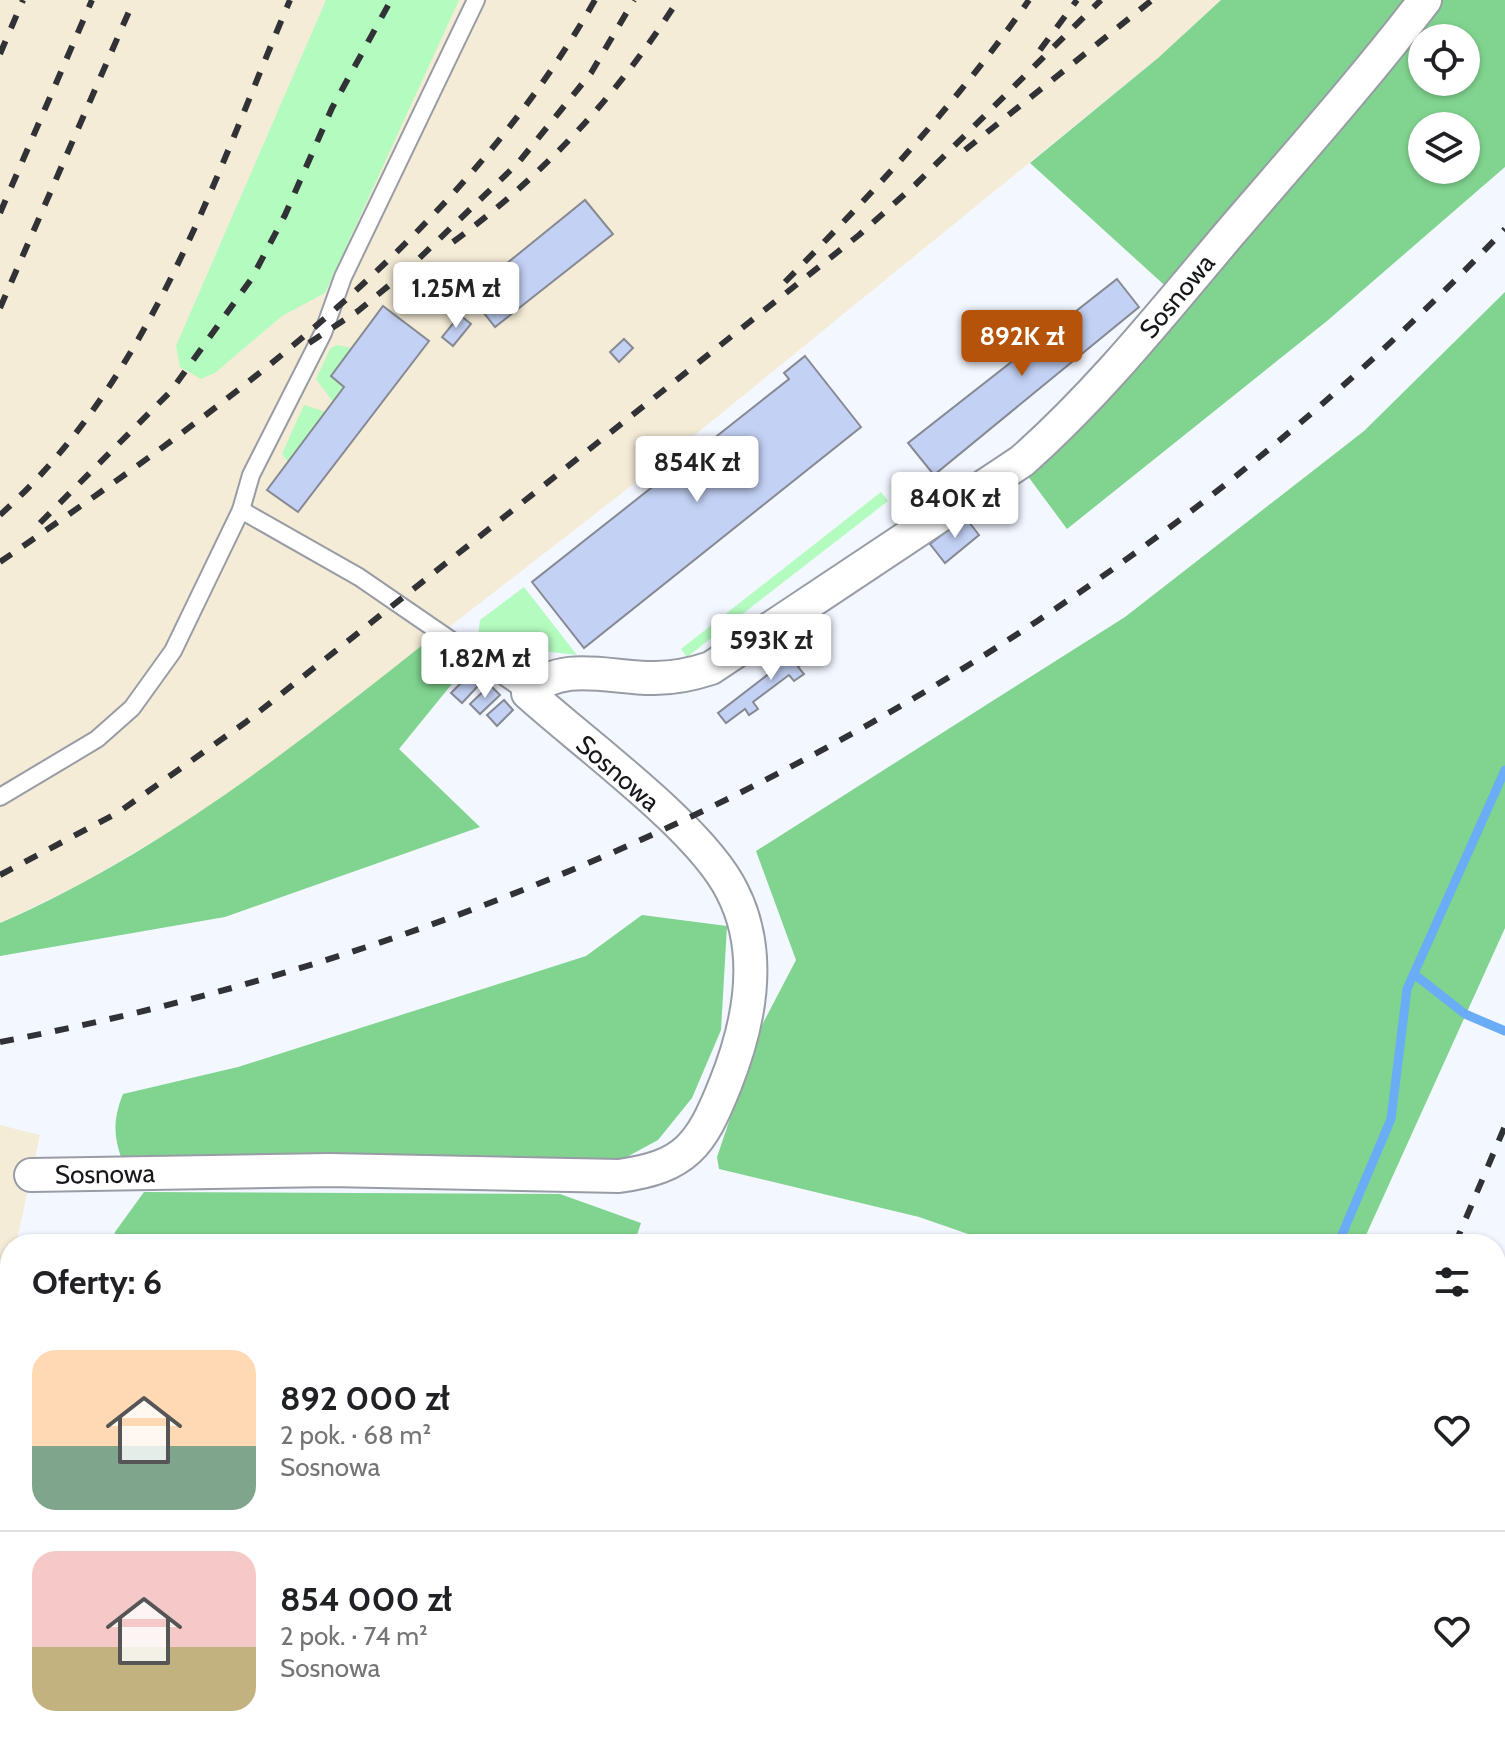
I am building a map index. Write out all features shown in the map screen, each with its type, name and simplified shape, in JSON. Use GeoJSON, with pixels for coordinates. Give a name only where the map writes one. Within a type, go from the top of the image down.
{"type":"FeatureCollection","features":[{"type":"Feature","properties":{"kind":"street","name":"Sosnowa"},"geometry":{"type":"LineString","coordinates":[[31,1175],[330,1170],[619,1176],[654,1171],[691,1150],[717,1106],[743,1034],[752,970],[741,910],[731,887],[706,854],[528,693],[540,680],[579,672],[656,678],[711,668],[1022,461],[1067,421],[1120,365],[1329,121],[1425,0]]}},
{"type":"Feature","properties":{"kind":"lane"},"geometry":{"type":"LineString","coordinates":[[0,797],[97,739],[132,708],[173,651],[241,510],[251,475],[323,333],[343,277],[476,0]]}},
{"type":"Feature","properties":{"kind":"lane"},"geometry":{"type":"LineString","coordinates":[[241,510],[359,577],[528,693]]}},
{"type":"Feature","properties":{"kind":"shaded area"},"geometry":{"type":"Polygon","coordinates":[[[0,0],[1221,0],[1158,58],[653,469],[297,745],[195,817],[77,886],[0,923],[0,0]]]}},
{"type":"Feature","properties":{"kind":"shaded area"},"geometry":{"type":"Polygon","coordinates":[[[0,1125],[40,1135],[18,1234],[0,1234],[0,1125]]]}},
{"type":"Feature","properties":{"kind":"green space"},"geometry":{"type":"Polygon","coordinates":[[[326,0],[459,0],[325,293],[282,316],[215,373],[201,379],[180,367],[176,346],[326,0]]]}},
{"type":"Feature","properties":{"kind":"green space"},"geometry":{"type":"Polygon","coordinates":[[[1221,0],[1412,0],[1172,292],[1030,163],[1158,58],[1221,0]]]}},
{"type":"Feature","properties":{"kind":"green space"},"geometry":{"type":"Polygon","coordinates":[[[1438,0],[1505,0],[1505,167],[1327,321],[1067,529],[1024,471],[1408,34],[1408,96],[1480,96],[1480,24],[1417,24],[1438,0]]]}},
{"type":"Feature","properties":{"kind":"green space"},"geometry":{"type":"Polygon","coordinates":[[[1505,292],[1505,928],[1367,1234],[968,1234],[919,1217],[719,1169],[717,1157],[761,1027],[796,960],[756,851],[1125,617],[1364,431],[1505,292]]]}},
{"type":"Feature","properties":{"kind":"green space"},"geometry":{"type":"Polygon","coordinates":[[[337,345],[352,348],[331,375],[344,387],[333,402],[316,379],[330,349],[337,345]]]}},
{"type":"Feature","properties":{"kind":"green space"},"geometry":{"type":"Polygon","coordinates":[[[304,405],[326,412],[288,462],[282,454],[304,405]]]}},
{"type":"Feature","properties":{"kind":"green space"},"geometry":{"type":"Polygon","coordinates":[[[881,492],[888,501],[687,657],[681,649],[881,492]]]}},
{"type":"Feature","properties":{"kind":"green space"},"geometry":{"type":"Polygon","coordinates":[[[524,587],[577,655],[483,644],[478,636],[480,620],[524,587]]]}},
{"type":"Feature","properties":{"kind":"green space"},"geometry":{"type":"Polygon","coordinates":[[[430,639],[460,674],[399,749],[480,827],[225,917],[0,956],[0,923],[59,895],[171,831],[276,758],[430,639]]]}},
{"type":"Feature","properties":{"kind":"green space"},"geometry":{"type":"Polygon","coordinates":[[[642,915],[727,926],[721,1030],[692,1098],[658,1140],[612,1165],[123,1162],[116,1128],[123,1094],[238,1067],[586,956],[642,915]]]}},
{"type":"Feature","properties":{"kind":"green space"},"geometry":{"type":"Polygon","coordinates":[[[144,1192],[560,1194],[641,1223],[637,1234],[115,1232],[144,1192]]]}},
{"type":"Feature","properties":{"kind":"building"},"geometry":{"type":"Polygon","coordinates":[[[585,200],[613,234],[495,327],[469,294],[585,200]]]}},
{"type":"Feature","properties":{"kind":"building"},"geometry":{"type":"Polygon","coordinates":[[[1117,279],[1139,307],[934,475],[908,443],[1117,279]]]}},
{"type":"Feature","properties":{"kind":"building"},"geometry":{"type":"Polygon","coordinates":[[[383,306],[429,341],[298,512],[267,490],[344,387],[331,376],[383,306]]]}},
{"type":"Feature","properties":{"kind":"building"},"geometry":{"type":"Polygon","coordinates":[[[460,315],[471,324],[453,346],[442,337],[460,315]]]}},
{"type":"Feature","properties":{"kind":"building"},"geometry":{"type":"Polygon","coordinates":[[[624,339],[633,348],[619,362],[610,352],[624,339]]]}},
{"type":"Feature","properties":{"kind":"building"},"geometry":{"type":"Polygon","coordinates":[[[805,356],[861,427],[584,648],[532,582],[789,379],[784,373],[805,356]]]}},
{"type":"Feature","properties":{"kind":"building"},"geometry":{"type":"Polygon","coordinates":[[[965,517],[979,535],[945,563],[930,544],[965,517]]]}},
{"type":"Feature","properties":{"kind":"building"},"geometry":{"type":"Polygon","coordinates":[[[815,638],[823,648],[798,667],[804,674],[794,681],[789,675],[753,702],[758,709],[749,715],[745,709],[726,723],[718,713],[815,638]]]}},
{"type":"Feature","properties":{"kind":"building"},"geometry":{"type":"Polygon","coordinates":[[[468,676],[478,686],[462,703],[451,693],[468,676]]]}},
{"type":"Feature","properties":{"kind":"building"},"geometry":{"type":"Polygon","coordinates":[[[490,685],[500,695],[480,714],[470,704],[490,685]]]}},
{"type":"Feature","properties":{"kind":"building"},"geometry":{"type":"Polygon","coordinates":[[[504,700],[513,710],[497,726],[487,715],[504,700]]]}},
{"type":"Feature","properties":{"kind":"waterway"},"geometry":{"type":"LineString","coordinates":[[1342,1234],[1391,1119],[1407,989],[1505,770]]}},
{"type":"Feature","properties":{"kind":"waterway"},"geometry":{"type":"LineString","coordinates":[[1414,974],[1465,1014],[1505,1031]]}},
{"type":"Feature","properties":{"kind":"railway"},"geometry":{"type":"LineString","coordinates":[[0,54],[23,0]]}},
{"type":"Feature","properties":{"kind":"railway"},"geometry":{"type":"LineString","coordinates":[[0,213],[92,0]]}},
{"type":"Feature","properties":{"kind":"railway"},"geometry":{"type":"LineString","coordinates":[[0,308],[134,0]]}},
{"type":"Feature","properties":{"kind":"railway"},"geometry":{"type":"LineString","coordinates":[[0,515],[53,461],[98,403],[138,340],[204,207],[290,0]]}},
{"type":"Feature","properties":{"kind":"railway"},"geometry":{"type":"LineString","coordinates":[[40,523],[171,391],[252,278],[285,215],[332,108],[391,0]]}},
{"type":"Feature","properties":{"kind":"railway"},"geometry":{"type":"LineString","coordinates":[[0,562],[251,380],[330,314],[406,243],[476,168],[539,87],[595,0]]}},
{"type":"Feature","properties":{"kind":"railway"},"geometry":{"type":"LineString","coordinates":[[309,343],[358,311],[404,273],[518,163],[591,73],[634,0]]}},
{"type":"Feature","properties":{"kind":"railway"},"geometry":{"type":"LineString","coordinates":[[453,242],[518,190],[577,132],[630,69],[678,0]]}},
{"type":"Feature","properties":{"kind":"railway"},"geometry":{"type":"LineString","coordinates":[[785,282],[913,146],[973,75],[1029,0]]}},
{"type":"Feature","properties":{"kind":"railway"},"geometry":{"type":"LineString","coordinates":[[1040,50],[1077,0]]}},
{"type":"Feature","properties":{"kind":"railway"},"geometry":{"type":"LineString","coordinates":[[0,875],[119,812],[246,722],[859,235],[915,185],[1101,0]]}},
{"type":"Feature","properties":{"kind":"railway"},"geometry":{"type":"LineString","coordinates":[[965,150],[1152,0]]}},
{"type":"Feature","properties":{"kind":"railway"},"geometry":{"type":"LineString","coordinates":[[0,1042],[212,993],[420,929],[621,849],[816,753],[1003,643],[1181,519],[1349,381],[1505,229]]}},
{"type":"Feature","properties":{"kind":"railway"},"geometry":{"type":"LineString","coordinates":[[1459,1234],[1505,1126]]}}]}
